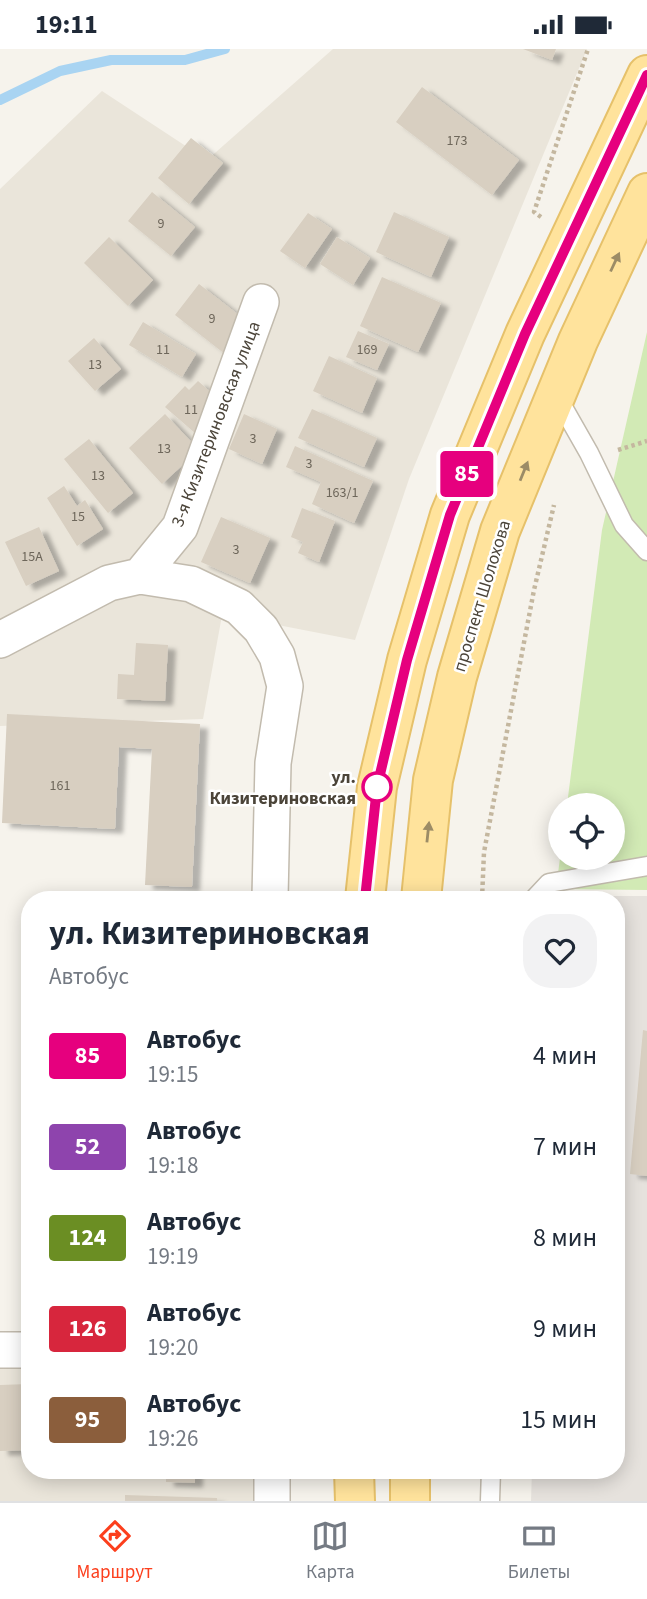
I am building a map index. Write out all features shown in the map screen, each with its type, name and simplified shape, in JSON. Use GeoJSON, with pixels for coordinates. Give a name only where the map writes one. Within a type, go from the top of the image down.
{"type":"FeatureCollection","features":[{"type":"Feature","properties":{"kind":"main road"},"geometry":{"type":"LineString","coordinates":[[366,891],[377,787],[407,660],[450,515],[525,334],[647,75]]}},
{"type":"Feature","properties":{"kind":"main road","name":"проспект Шолохова"},"geometry":{"type":"LineString","coordinates":[[422,891],[433,780],[457,677],[500,531],[578,341],[647,193]]}},
{"type":"Feature","properties":{"kind":"main road"},"geometry":{"type":"LineString","coordinates":[[354,1479],[355,1501]]}},
{"type":"Feature","properties":{"kind":"main road"},"geometry":{"type":"LineString","coordinates":[[410,1479],[410,1501]]}},
{"type":"Feature","properties":{"kind":"street","name":"3-я Кизитериновская улица"},"geometry":{"type":"LineString","coordinates":[[140,576],[180,527],[261,302]]}},
{"type":"Feature","properties":{"kind":"street"},"geometry":{"type":"LineString","coordinates":[[0,640],[109,583],[140,576],[191,584],[239,607],[261,629],[277,656],[285,687],[273,763],[270,891]]}},
{"type":"Feature","properties":{"kind":"street"},"geometry":{"type":"LineString","coordinates":[[0,1350],[21,1350]]}},
{"type":"Feature","properties":{"kind":"street"},"geometry":{"type":"LineString","coordinates":[[272,1479],[272,1501]]}},
{"type":"Feature","properties":{"kind":"lane"},"geometry":{"type":"LineString","coordinates":[[556,395],[589,453],[624,525],[647,551]]}},
{"type":"Feature","properties":{"kind":"lane"},"geometry":{"type":"LineString","coordinates":[[542,891],[549,883],[647,866]]}},
{"type":"Feature","properties":{"kind":"lane"},"geometry":{"type":"LineString","coordinates":[[490,1501],[491,1479]]}},
{"type":"Feature","properties":{"kind":"path"},"geometry":{"type":"LineString","coordinates":[[571,237],[534,212],[588,49]]}},
{"type":"Feature","properties":{"kind":"path"},"geometry":{"type":"LineString","coordinates":[[482,891],[484,852],[534,590],[555,501]]}},
{"type":"Feature","properties":{"kind":"shaded area"},"geometry":{"type":"Polygon","coordinates":[[[333,49],[587,49],[409,479],[355,640],[283,626],[223,610],[203,719],[0,726],[0,189],[102,91],[207,160],[333,49]]]}},
{"type":"Feature","properties":{"kind":"shaded area"},"geometry":{"type":"Polygon","coordinates":[[[625,896],[647,896],[647,1501],[531,1501],[532,1479],[625,1479],[625,896]]]}},
{"type":"Feature","properties":{"kind":"shaded area"},"geometry":{"type":"Polygon","coordinates":[[[21,1344],[21,1479],[286,1479],[286,1501],[0,1501],[0,1345],[21,1344]]]}},
{"type":"Feature","properties":{"kind":"green space"},"geometry":{"type":"Polygon","coordinates":[[[647,332],[647,890],[556,889],[558,870],[625,870],[625,793],[569,793],[602,530],[647,332]]]}},
{"type":"Feature","properties":{"kind":"building"},"geometry":{"type":"Polygon","coordinates":[[[523,49],[556,49],[552,60],[523,49]]]}},
{"type":"Feature","properties":{"kind":"building"},"geometry":{"type":"Polygon","coordinates":[[[422,87],[519,160],[492,195],[396,122],[422,87]]]}},
{"type":"Feature","properties":{"kind":"building"},"geometry":{"type":"Polygon","coordinates":[[[191,138],[223,163],[189,204],[158,178],[191,138]]]}},
{"type":"Feature","properties":{"kind":"building"},"geometry":{"type":"Polygon","coordinates":[[[152,192],[195,227],[171,256],[128,221],[152,192]]]}},
{"type":"Feature","properties":{"kind":"building"},"geometry":{"type":"Polygon","coordinates":[[[394,212],[449,237],[431,277],[376,252],[394,212]]]}},
{"type":"Feature","properties":{"kind":"building"},"geometry":{"type":"Polygon","coordinates":[[[308,213],[332,229],[305,268],[280,251],[308,213]]]}},
{"type":"Feature","properties":{"kind":"building"},"geometry":{"type":"Polygon","coordinates":[[[109,237],[153,280],[128,306],[84,263],[109,237]]]}},
{"type":"Feature","properties":{"kind":"building"},"geometry":{"type":"Polygon","coordinates":[[[337,237],[370,258],[353,285],[320,264],[337,237]]]}},
{"type":"Feature","properties":{"kind":"building"},"geometry":{"type":"Polygon","coordinates":[[[382,277],[441,303],[418,352],[360,326],[382,277]]]}},
{"type":"Feature","properties":{"kind":"building"},"geometry":{"type":"Polygon","coordinates":[[[199,284],[249,323],[225,354],[175,315],[199,284]]]}},
{"type":"Feature","properties":{"kind":"building"},"geometry":{"type":"Polygon","coordinates":[[[143,322],[196,354],[182,377],[129,345],[143,322]]]}},
{"type":"Feature","properties":{"kind":"building"},"geometry":{"type":"Polygon","coordinates":[[[358,331],[389,344],[377,370],[346,357],[358,331]]]}},
{"type":"Feature","properties":{"kind":"building"},"geometry":{"type":"Polygon","coordinates":[[[94,338],[121,369],[95,391],[68,361],[94,338]]]}},
{"type":"Feature","properties":{"kind":"building"},"geometry":{"type":"Polygon","coordinates":[[[329,356],[377,378],[362,413],[313,391],[329,356]]]}},
{"type":"Feature","properties":{"kind":"building"},"geometry":{"type":"Polygon","coordinates":[[[198,381],[215,396],[214,413],[195,433],[165,407],[185,386],[189,390],[198,381]]]}},
{"type":"Feature","properties":{"kind":"building"},"geometry":{"type":"Polygon","coordinates":[[[312,409],[377,438],[364,467],[298,438],[312,409]]]}},
{"type":"Feature","properties":{"kind":"building"},"geometry":{"type":"Polygon","coordinates":[[[165,414],[199,450],[162,484],[129,448],[165,414]]]}},
{"type":"Feature","properties":{"kind":"building"},"geometry":{"type":"Polygon","coordinates":[[[244,414],[277,429],[262,464],[229,449],[244,414]]]}},
{"type":"Feature","properties":{"kind":"building"},"geometry":{"type":"Polygon","coordinates":[[[89,439],[133,493],[108,513],[64,459],[89,439]]]}},
{"type":"Feature","properties":{"kind":"building"},"geometry":{"type":"Polygon","coordinates":[[[295,446],[373,481],[354,523],[312,504],[321,482],[286,467],[295,446]]]}},
{"type":"Feature","properties":{"kind":"building"},"geometry":{"type":"Polygon","coordinates":[[[64,486],[77,506],[85,500],[103,529],[77,546],[47,498],[64,486]]]}},
{"type":"Feature","properties":{"kind":"building"},"geometry":{"type":"Polygon","coordinates":[[[302,508],[335,521],[319,562],[298,553],[303,542],[291,537],[302,508]]]}},
{"type":"Feature","properties":{"kind":"building"},"geometry":{"type":"Polygon","coordinates":[[[221,517],[270,538],[250,583],[201,562],[221,517]]]}},
{"type":"Feature","properties":{"kind":"building"},"geometry":{"type":"Polygon","coordinates":[[[39,527],[59,571],[26,586],[5,542],[39,527]]]}},
{"type":"Feature","properties":{"kind":"building"},"geometry":{"type":"Polygon","coordinates":[[[136,643],[168,645],[165,701],[117,699],[118,674],[134,675],[136,643]]]}},
{"type":"Feature","properties":{"kind":"building"},"geometry":{"type":"Polygon","coordinates":[[[7,714],[200,724],[192,887],[145,885],[152,749],[119,747],[115,829],[2,823],[7,714]]]}},
{"type":"Feature","properties":{"kind":"building"},"geometry":{"type":"Polygon","coordinates":[[[643,1030],[647,1031],[647,1176],[630,1174],[643,1030]]]}},
{"type":"Feature","properties":{"kind":"building"},"geometry":{"type":"Polygon","coordinates":[[[21,1384],[21,1450],[0,1451],[0,1385],[21,1384]]]}},
{"type":"Feature","properties":{"kind":"building"},"geometry":{"type":"Polygon","coordinates":[[[166,1479],[195,1479],[195,1483],[166,1482],[166,1479]]]}},
{"type":"Feature","properties":{"kind":"building"},"geometry":{"type":"Polygon","coordinates":[[[125,1495],[217,1498],[217,1501],[125,1501],[125,1495]]]}},
{"type":"Feature","properties":{"kind":"waterway"},"geometry":{"type":"LineString","coordinates":[[0,100],[60,71],[111,60],[185,60],[225,49]]}},
{"type":"Feature","properties":{"kind":"bus line","name":"85"},"geometry":{"type":"LineString","coordinates":[[366,891],[377,787],[407,660],[450,515],[525,334],[647,75]]}},
{"type":"Feature","properties":{"kind":"place","name":"ул. Кизитериновская"},"geometry":{"type":"Point","coordinates":[377,787]}}]}
